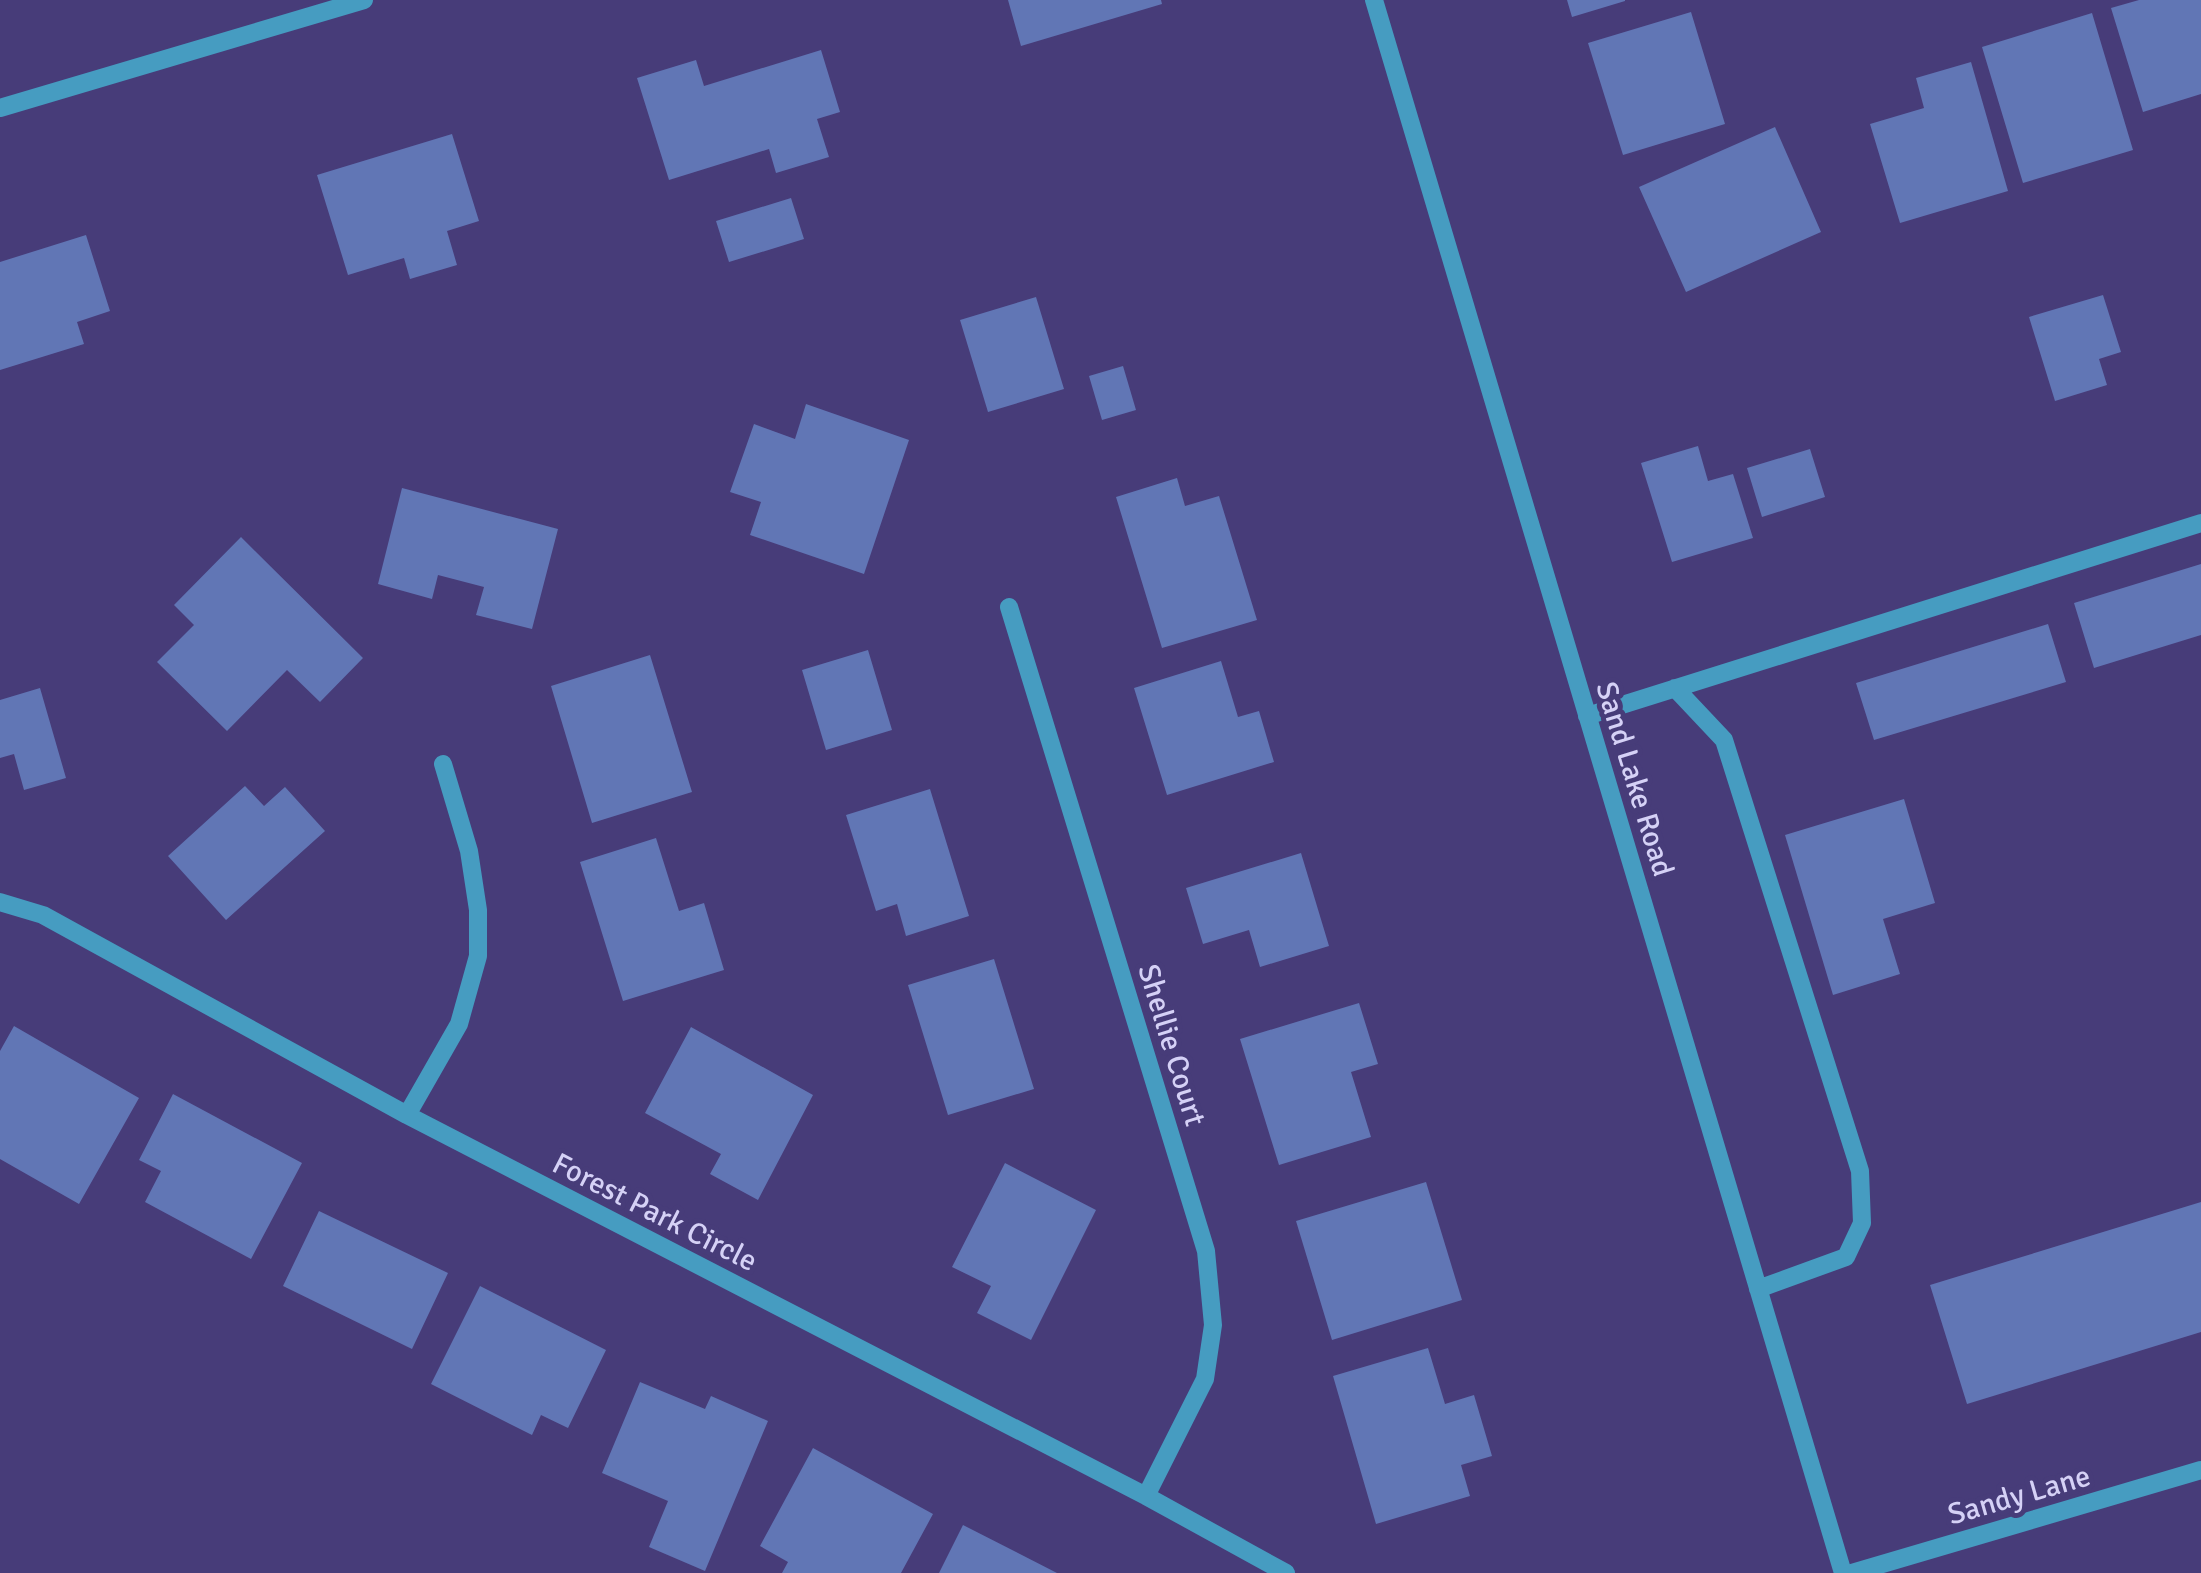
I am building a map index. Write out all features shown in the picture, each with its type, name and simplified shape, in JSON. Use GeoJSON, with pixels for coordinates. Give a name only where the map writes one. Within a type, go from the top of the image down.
{"type":"FeatureCollection","features":[{"type":"Feature","properties":{"kind":"street"},"geometry":{"type":"LineString","coordinates":[[0,108],[364,0]]}},
{"type":"Feature","properties":{"kind":"street","name":"Sand Lake Road"},"geometry":{"type":"LineString","coordinates":[[1374,0],[1843,1573]]}},
{"type":"Feature","properties":{"kind":"street"},"geometry":{"type":"LineString","coordinates":[[1587,716],[2201,522]]}},
{"type":"Feature","properties":{"kind":"street","name":"Shellie Court"},"geometry":{"type":"LineString","coordinates":[[1010,607],[1206,1251],[1214,1326],[1204,1379],[1146,1496]]}},
{"type":"Feature","properties":{"kind":"street"},"geometry":{"type":"LineString","coordinates":[[1675,688],[1724,740],[1860,1171],[1862,1223],[1846,1257],[1758,1289]]}},
{"type":"Feature","properties":{"kind":"street"},"geometry":{"type":"LineString","coordinates":[[407,1116],[459,1024],[478,956],[478,910],[469,851],[443,764]]}},
{"type":"Feature","properties":{"kind":"street","name":"Forest Park Circle"},"geometry":{"type":"LineString","coordinates":[[0,902],[43,915],[407,1116],[1146,1496],[1286,1573]]}},
{"type":"Feature","properties":{"kind":"street","name":"Sandy Lane"},"geometry":{"type":"LineString","coordinates":[[1852,1573],[2201,1470]]}},
{"type":"Feature","properties":{"kind":"building"},"geometry":{"type":"Polygon","coordinates":[[[1008,0],[1161,0],[1162,4],[1021,46],[1008,0]]]}},
{"type":"Feature","properties":{"kind":"building"},"geometry":{"type":"Polygon","coordinates":[[[1567,0],[1625,0],[1625,1],[1572,17],[1567,0]]]}},
{"type":"Feature","properties":{"kind":"building"},"geometry":{"type":"Polygon","coordinates":[[[2139,0],[2201,0],[2201,94],[2143,112],[2111,8],[2139,0]]]}},
{"type":"Feature","properties":{"kind":"building"},"geometry":{"type":"Polygon","coordinates":[[[1691,12],[1725,124],[1623,155],[1588,43],[1691,12]]]}},
{"type":"Feature","properties":{"kind":"building"},"geometry":{"type":"Polygon","coordinates":[[[2092,13],[2133,150],[2023,183],[1982,47],[2092,13]]]}},
{"type":"Feature","properties":{"kind":"building"},"geometry":{"type":"Polygon","coordinates":[[[821,50],[840,112],[817,119],[829,157],[776,173],[769,149],[669,180],[637,78],[696,60],[704,86],[821,50]]]}},
{"type":"Feature","properties":{"kind":"building"},"geometry":{"type":"Polygon","coordinates":[[[1971,62],[2008,191],[1900,223],[1870,124],[1924,108],[1916,78],[1971,62]]]}},
{"type":"Feature","properties":{"kind":"building"},"geometry":{"type":"Polygon","coordinates":[[[1775,127],[1821,232],[1686,292],[1639,187],[1775,127]]]}},
{"type":"Feature","properties":{"kind":"building"},"geometry":{"type":"Polygon","coordinates":[[[452,134],[479,221],[447,231],[457,265],[410,279],[404,258],[348,275],[317,175],[452,134]]]}},
{"type":"Feature","properties":{"kind":"building"},"geometry":{"type":"Polygon","coordinates":[[[791,198],[804,239],[729,262],[716,221],[791,198]]]}},
{"type":"Feature","properties":{"kind":"building"},"geometry":{"type":"Polygon","coordinates":[[[86,235],[110,311],[77,322],[84,344],[0,370],[0,262],[86,235]]]}},
{"type":"Feature","properties":{"kind":"building"},"geometry":{"type":"Polygon","coordinates":[[[2103,295],[2121,352],[2099,359],[2107,385],[2055,401],[2029,317],[2103,295]]]}},
{"type":"Feature","properties":{"kind":"building"},"geometry":{"type":"Polygon","coordinates":[[[1036,297],[1064,389],[988,412],[960,320],[1036,297]]]}},
{"type":"Feature","properties":{"kind":"building"},"geometry":{"type":"Polygon","coordinates":[[[1123,366],[1136,410],[1102,420],[1089,376],[1123,366]]]}},
{"type":"Feature","properties":{"kind":"building"},"geometry":{"type":"Polygon","coordinates":[[[806,404],[909,440],[864,574],[750,535],[761,502],[730,492],[754,424],[795,439],[806,404]]]}},
{"type":"Feature","properties":{"kind":"building"},"geometry":{"type":"Polygon","coordinates":[[[1698,446],[1708,481],[1733,474],[1753,538],[1672,562],[1641,463],[1698,446]]]}},
{"type":"Feature","properties":{"kind":"building"},"geometry":{"type":"Polygon","coordinates":[[[1810,449],[1825,497],[1762,517],[1747,468],[1810,449]]]}},
{"type":"Feature","properties":{"kind":"building"},"geometry":{"type":"Polygon","coordinates":[[[1177,478],[1185,506],[1219,496],[1257,620],[1162,648],[1116,497],[1177,478]]]}},
{"type":"Feature","properties":{"kind":"building"},"geometry":{"type":"Polygon","coordinates":[[[402,488],[558,529],[532,629],[476,615],[484,587],[438,575],[432,599],[378,584],[402,488]]]}},
{"type":"Feature","properties":{"kind":"building"},"geometry":{"type":"Polygon","coordinates":[[[241,537],[363,658],[320,702],[287,670],[227,731],[157,662],[194,625],[174,605],[241,537]]]}},
{"type":"Feature","properties":{"kind":"building"},"geometry":{"type":"Polygon","coordinates":[[[2201,564],[2201,635],[2094,668],[2074,603],[2201,564]]]}},
{"type":"Feature","properties":{"kind":"building"},"geometry":{"type":"Polygon","coordinates":[[[2048,624],[2066,682],[1874,740],[1856,683],[2048,624]]]}},
{"type":"Feature","properties":{"kind":"building"},"geometry":{"type":"Polygon","coordinates":[[[868,650],[892,730],[826,750],[802,670],[868,650]]]}},
{"type":"Feature","properties":{"kind":"building"},"geometry":{"type":"Polygon","coordinates":[[[650,655],[692,792],[592,823],[551,686],[650,655]]]}},
{"type":"Feature","properties":{"kind":"building"},"geometry":{"type":"Polygon","coordinates":[[[1221,661],[1238,717],[1259,711],[1274,762],[1167,795],[1134,688],[1221,661]]]}},
{"type":"Feature","properties":{"kind":"building"},"geometry":{"type":"Polygon","coordinates":[[[40,688],[66,778],[24,790],[14,754],[0,758],[0,700],[40,688]]]}},
{"type":"Feature","properties":{"kind":"building"},"geometry":{"type":"Polygon","coordinates":[[[245,786],[264,806],[285,787],[325,831],[226,920],[168,856],[245,786]]]}},
{"type":"Feature","properties":{"kind":"building"},"geometry":{"type":"Polygon","coordinates":[[[930,789],[969,916],[906,936],[897,904],[876,911],[846,815],[930,789]]]}},
{"type":"Feature","properties":{"kind":"building"},"geometry":{"type":"Polygon","coordinates":[[[1904,799],[1935,903],[1883,919],[1900,974],[1833,995],[1785,835],[1904,799]]]}},
{"type":"Feature","properties":{"kind":"building"},"geometry":{"type":"Polygon","coordinates":[[[656,838],[679,911],[704,903],[724,970],[623,1001],[580,862],[656,838]]]}},
{"type":"Feature","properties":{"kind":"building"},"geometry":{"type":"Polygon","coordinates":[[[1301,853],[1329,946],[1260,967],[1249,930],[1203,944],[1186,888],[1301,853]]]}},
{"type":"Feature","properties":{"kind":"building"},"geometry":{"type":"Polygon","coordinates":[[[994,959],[1034,1089],[948,1115],[908,985],[994,959]]]}},
{"type":"Feature","properties":{"kind":"building"},"geometry":{"type":"Polygon","coordinates":[[[1359,1003],[1378,1064],[1351,1072],[1371,1137],[1279,1165],[1240,1039],[1359,1003]]]}},
{"type":"Feature","properties":{"kind":"building"},"geometry":{"type":"Polygon","coordinates":[[[14,1026],[139,1098],[79,1204],[0,1159],[0,1051],[14,1026]]]}},
{"type":"Feature","properties":{"kind":"building"},"geometry":{"type":"Polygon","coordinates":[[[691,1027],[813,1095],[758,1200],[710,1174],[721,1154],[645,1113],[691,1027]]]}},
{"type":"Feature","properties":{"kind":"building"},"geometry":{"type":"Polygon","coordinates":[[[173,1094],[302,1163],[251,1259],[145,1202],[161,1171],[139,1160],[173,1094]]]}},
{"type":"Feature","properties":{"kind":"building"},"geometry":{"type":"Polygon","coordinates":[[[1005,1163],[1096,1210],[1031,1340],[977,1313],[991,1286],[952,1267],[1005,1163]]]}},
{"type":"Feature","properties":{"kind":"building"},"geometry":{"type":"Polygon","coordinates":[[[1426,1182],[1462,1300],[1332,1340],[1296,1221],[1426,1182]]]}},
{"type":"Feature","properties":{"kind":"building"},"geometry":{"type":"Polygon","coordinates":[[[2201,1202],[2201,1332],[1967,1404],[1930,1285],[2201,1202]]]}},
{"type":"Feature","properties":{"kind":"building"},"geometry":{"type":"Polygon","coordinates":[[[319,1211],[448,1273],[412,1349],[283,1286],[319,1211]]]}},
{"type":"Feature","properties":{"kind":"building"},"geometry":{"type":"Polygon","coordinates":[[[480,1286],[606,1350],[568,1428],[541,1415],[532,1435],[431,1384],[480,1286]]]}},
{"type":"Feature","properties":{"kind":"building"},"geometry":{"type":"Polygon","coordinates":[[[1428,1348],[1445,1404],[1474,1395],[1492,1456],[1461,1465],[1470,1496],[1376,1524],[1333,1376],[1428,1348]]]}},
{"type":"Feature","properties":{"kind":"building"},"geometry":{"type":"Polygon","coordinates":[[[640,1382],[705,1409],[711,1396],[768,1421],[705,1571],[649,1547],[668,1501],[602,1473],[640,1382]]]}},
{"type":"Feature","properties":{"kind":"building"},"geometry":{"type":"Polygon","coordinates":[[[813,1448],[933,1514],[901,1573],[782,1573],[788,1562],[760,1546],[813,1448]]]}},
{"type":"Feature","properties":{"kind":"building"},"geometry":{"type":"Polygon","coordinates":[[[963,1525],[1057,1573],[939,1573],[963,1525]]]}}]}
